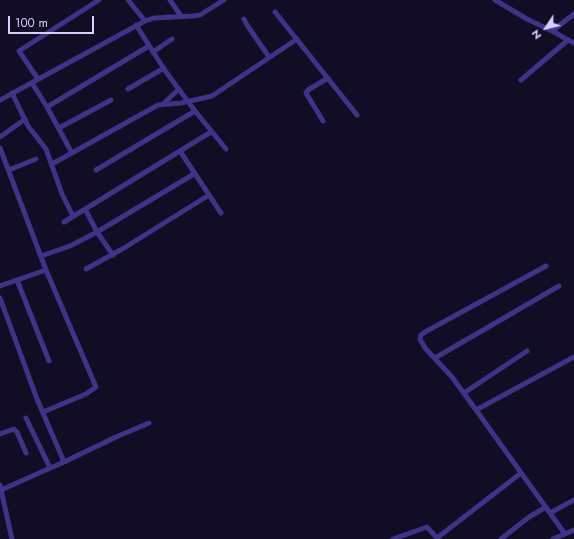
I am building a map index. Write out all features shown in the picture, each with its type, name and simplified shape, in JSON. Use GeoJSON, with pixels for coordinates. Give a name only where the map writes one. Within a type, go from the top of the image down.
{"type":"FeatureCollection","features":[{"type":"Feature","properties":{"kind":"street"},"geometry":{"type":"LineString","coordinates":[[38,79],[19,51],[99,0]]}},
{"type":"Feature","properties":{"kind":"street"},"geometry":{"type":"LineString","coordinates":[[128,0],[145,21]]}},
{"type":"Feature","properties":{"kind":"street"},"geometry":{"type":"LineString","coordinates":[[170,0],[181,16]]}},
{"type":"Feature","properties":{"kind":"street"},"geometry":{"type":"LineString","coordinates":[[0,100],[145,21],[154,18],[200,15],[224,0]]}},
{"type":"Feature","properties":{"kind":"street"},"geometry":{"type":"LineString","coordinates":[[495,0],[527,19],[574,43]]}},
{"type":"Feature","properties":{"kind":"street"},"geometry":{"type":"LineString","coordinates":[[275,12],[297,38],[356,115]]}},
{"type":"Feature","properties":{"kind":"street"},"geometry":{"type":"LineString","coordinates":[[552,31],[574,14]]}},
{"type":"Feature","properties":{"kind":"street"},"geometry":{"type":"LineString","coordinates":[[244,19],[247,26],[269,57]]}},
{"type":"Feature","properties":{"kind":"street"},"geometry":{"type":"LineString","coordinates":[[136,26],[195,111],[226,149]]}},
{"type":"Feature","properties":{"kind":"street"},"geometry":{"type":"LineString","coordinates":[[52,164],[153,107],[212,96],[297,38]]}},
{"type":"Feature","properties":{"kind":"street"},"geometry":{"type":"LineString","coordinates":[[153,52],[172,39]]}},
{"type":"Feature","properties":{"kind":"street"},"geometry":{"type":"LineString","coordinates":[[521,80],[568,40]]}},
{"type":"Feature","properties":{"kind":"street"},"geometry":{"type":"LineString","coordinates":[[47,107],[126,58],[149,46]]}},
{"type":"Feature","properties":{"kind":"street"},"geometry":{"type":"LineString","coordinates":[[128,89],[164,68]]}},
{"type":"Feature","properties":{"kind":"street"},"geometry":{"type":"LineString","coordinates":[[323,122],[306,93],[308,90],[328,78]]}},
{"type":"Feature","properties":{"kind":"street"},"geometry":{"type":"LineString","coordinates":[[32,82],[72,153]]}},
{"type":"Feature","properties":{"kind":"street"},"geometry":{"type":"LineString","coordinates":[[163,104],[179,89]]}},
{"type":"Feature","properties":{"kind":"street"},"geometry":{"type":"LineString","coordinates":[[12,94],[28,126],[46,150],[62,194],[72,216]]}},
{"type":"Feature","properties":{"kind":"street"},"geometry":{"type":"LineString","coordinates":[[59,128],[111,100]]}},
{"type":"Feature","properties":{"kind":"street"},"geometry":{"type":"LineString","coordinates":[[96,170],[195,111]]}},
{"type":"Feature","properties":{"kind":"street"},"geometry":{"type":"LineString","coordinates":[[0,137],[25,119]]}},
{"type":"Feature","properties":{"kind":"street"},"geometry":{"type":"LineString","coordinates":[[64,222],[212,132]]}},
{"type":"Feature","properties":{"kind":"street"},"geometry":{"type":"LineString","coordinates":[[0,148],[46,270],[96,387],[86,394],[43,412]]}},
{"type":"Feature","properties":{"kind":"street"},"geometry":{"type":"LineString","coordinates":[[180,151],[221,213]]}},
{"type":"Feature","properties":{"kind":"street"},"geometry":{"type":"LineString","coordinates":[[8,170],[36,159]]}},
{"type":"Feature","properties":{"kind":"street"},"geometry":{"type":"LineString","coordinates":[[41,256],[70,246],[97,232],[194,174]]}},
{"type":"Feature","properties":{"kind":"street"},"geometry":{"type":"LineString","coordinates":[[86,270],[113,255],[209,195]]}},
{"type":"Feature","properties":{"kind":"street"},"geometry":{"type":"LineString","coordinates":[[85,209],[97,232],[113,255]]}},
{"type":"Feature","properties":{"kind":"street"},"geometry":{"type":"LineString","coordinates":[[546,266],[421,336],[420,339],[421,343],[464,393],[565,534]]}},
{"type":"Feature","properties":{"kind":"street"},"geometry":{"type":"LineString","coordinates":[[0,286],[46,270]]}},
{"type":"Feature","properties":{"kind":"street"},"geometry":{"type":"LineString","coordinates":[[17,280],[49,361]]}},
{"type":"Feature","properties":{"kind":"street"},"geometry":{"type":"LineString","coordinates":[[435,358],[559,286]]}},
{"type":"Feature","properties":{"kind":"street"},"geometry":{"type":"LineString","coordinates":[[0,298],[2,311],[64,462]]}},
{"type":"Feature","properties":{"kind":"street"},"geometry":{"type":"LineString","coordinates":[[464,393],[527,351]]}},
{"type":"Feature","properties":{"kind":"street"},"geometry":{"type":"LineString","coordinates":[[476,410],[574,357]]}},
{"type":"Feature","properties":{"kind":"street"},"geometry":{"type":"LineString","coordinates":[[26,418],[50,468]]}},
{"type":"Feature","properties":{"kind":"street"},"geometry":{"type":"LineString","coordinates":[[12,539],[3,510],[0,487],[50,468],[116,437],[149,424]]}},
{"type":"Feature","properties":{"kind":"street"},"geometry":{"type":"LineString","coordinates":[[0,434],[14,429],[17,432],[26,453]]}},
{"type":"Feature","properties":{"kind":"street"},"geometry":{"type":"LineString","coordinates":[[393,539],[427,527],[438,538],[521,473]]}},
{"type":"Feature","properties":{"kind":"street"},"geometry":{"type":"LineString","coordinates":[[550,512],[574,500]]}},
{"type":"Feature","properties":{"kind":"street"},"geometry":{"type":"LineString","coordinates":[[501,539],[529,517],[546,507]]}},
{"type":"Feature","properties":{"kind":"street"},"geometry":{"type":"LineString","coordinates":[[553,539],[574,530]]}}]}
